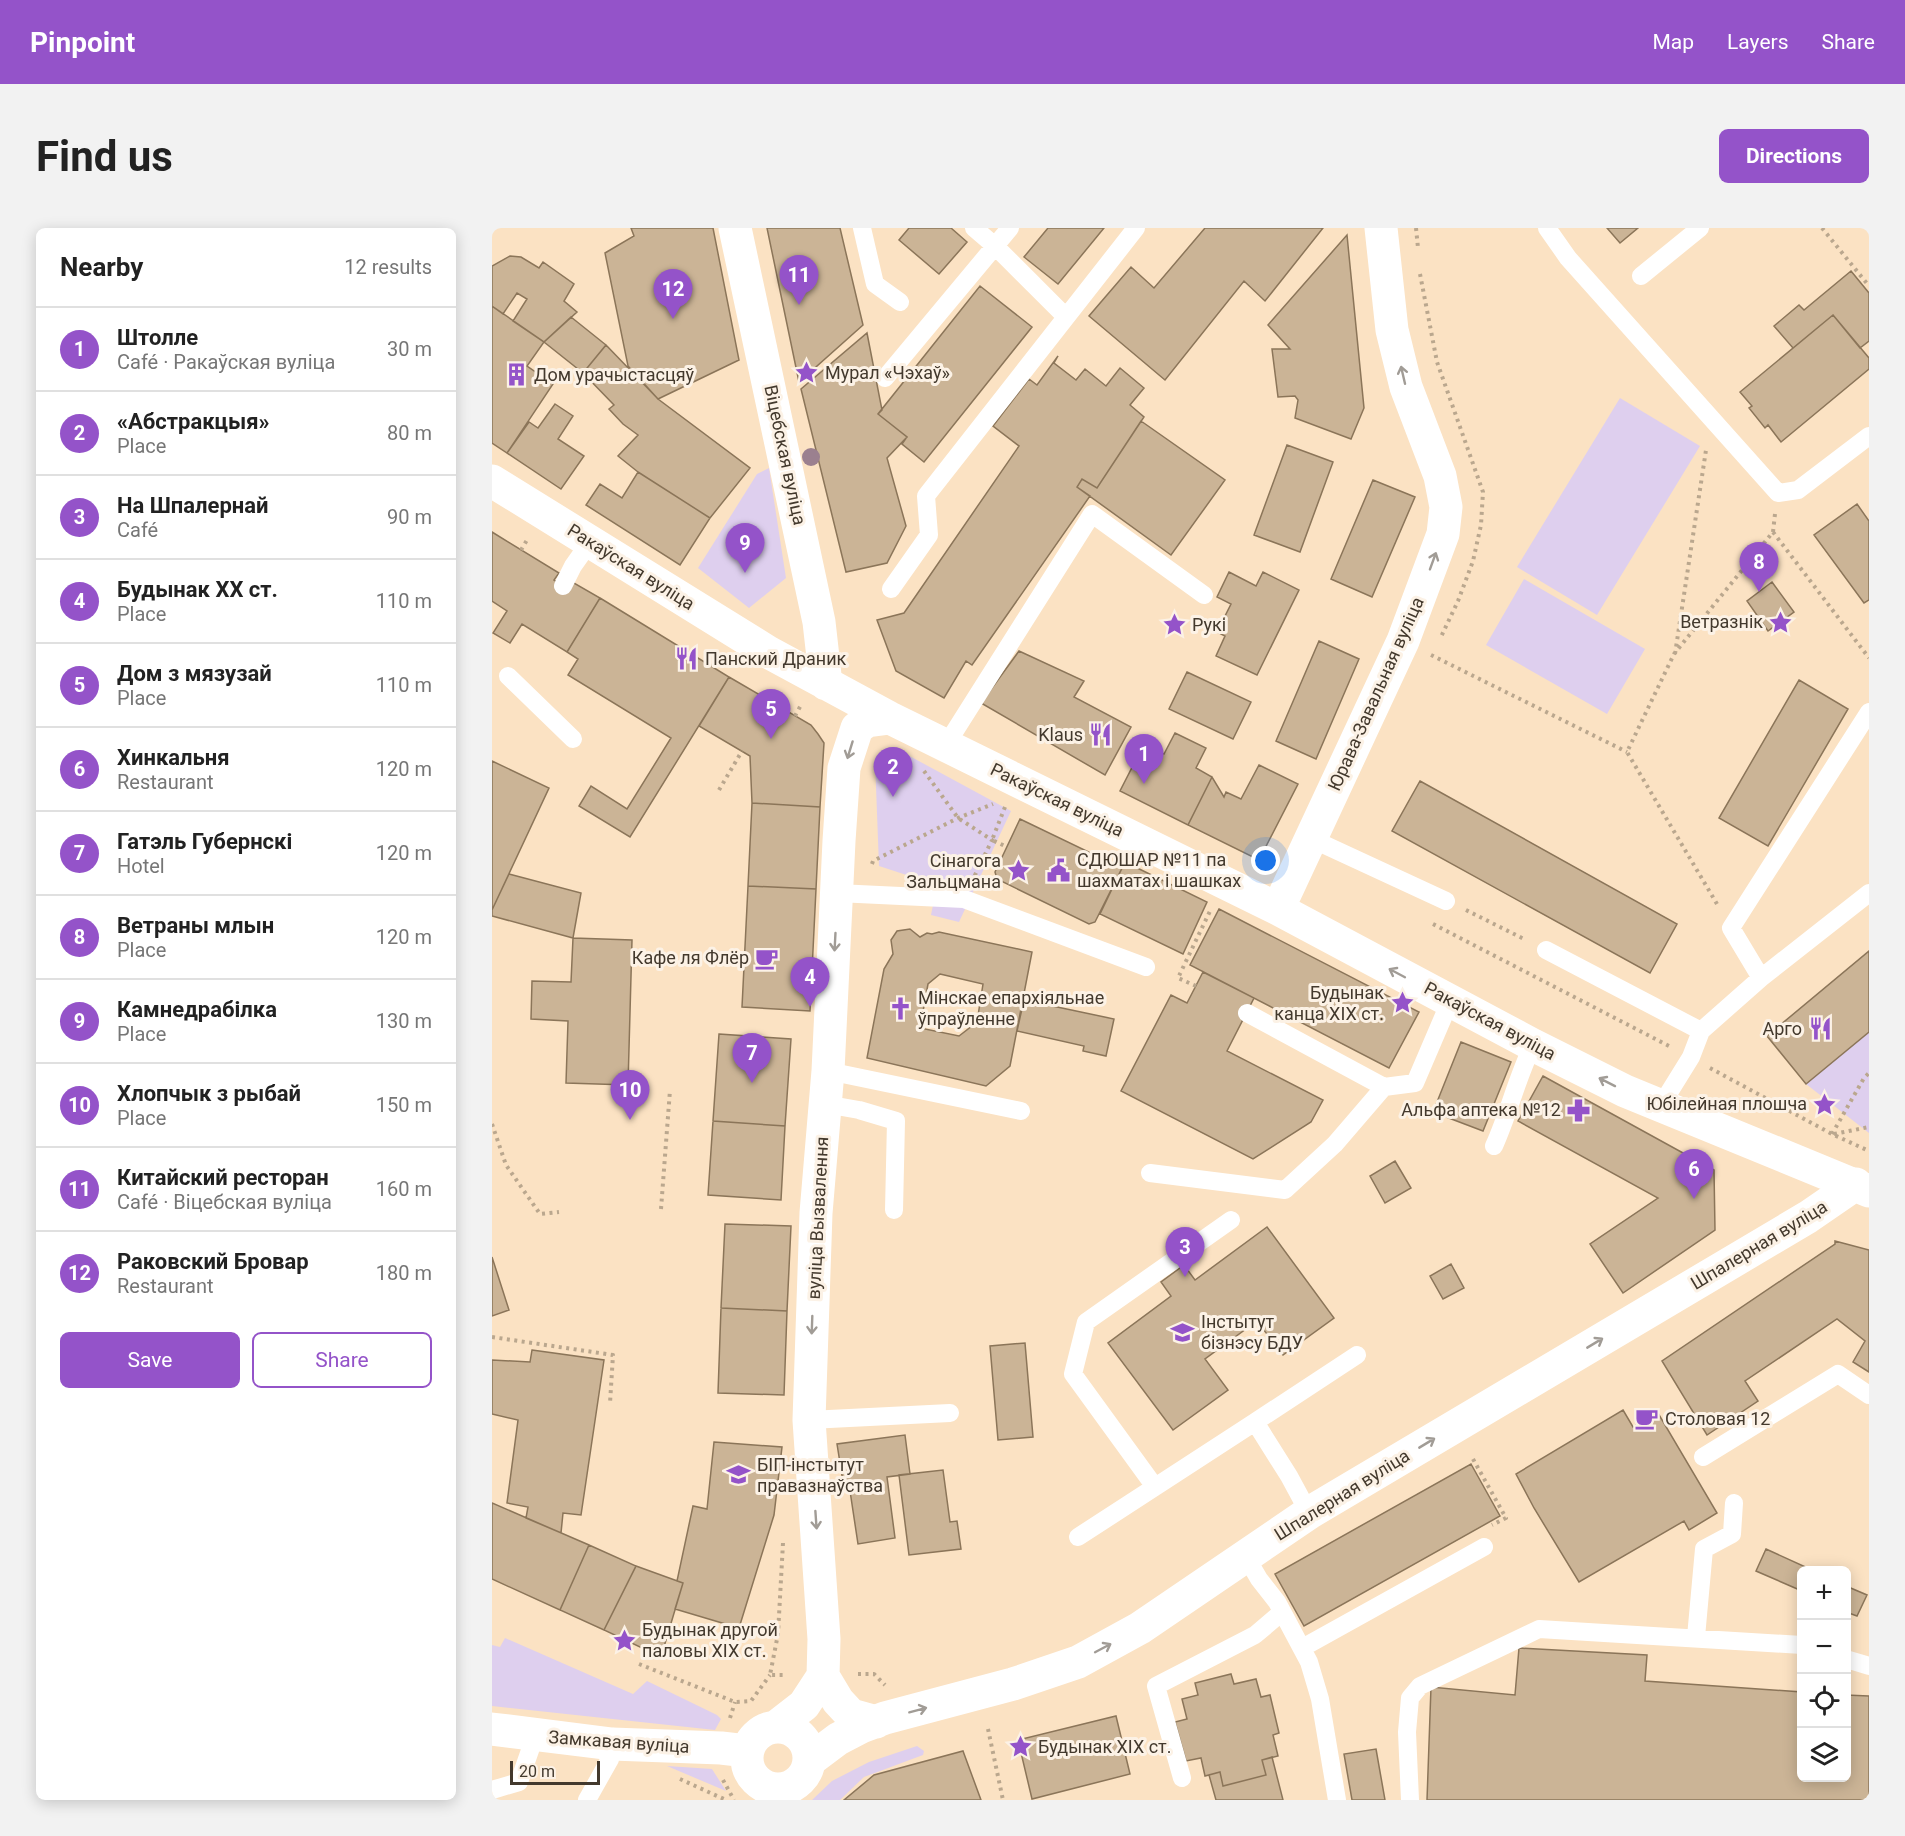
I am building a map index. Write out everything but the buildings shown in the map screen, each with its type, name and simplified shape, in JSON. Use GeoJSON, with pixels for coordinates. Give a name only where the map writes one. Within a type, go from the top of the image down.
{"type":"FeatureCollection","features":[{"type":"Feature","properties":{"kind":"street","name":"Віцебская вуліца"},"geometry":{"type":"LineString","coordinates":[[735,228],[817,611],[826,684]]}},
{"type":"Feature","properties":{"kind":"street","name":"Юрава-Завальная вуліца"},"geometry":{"type":"LineString","coordinates":[[1278,909],[1403,641],[1443,534],[1446,507],[1440,476],[1406,387],[1392,330],[1381,228]]}},
{"type":"Feature","properties":{"kind":"street","name":"Ракаўская вуліца"},"geometry":{"type":"LineString","coordinates":[[492,481],[750,641],[890,718],[1278,909],[1533,1045],[1660,1107],[1862,1188]]}},
{"type":"Feature","properties":{"kind":"street","name":"вуліца Вызвалення"},"geometry":{"type":"LineString","coordinates":[[823,1676],[824,1639],[809,1420],[816,1213],[825,1104],[853,894],[843,778],[857,728],[867,721],[890,718]]}},
{"type":"Feature","properties":{"kind":"street","name":"Шпалерная вуліца"},"geometry":{"type":"LineString","coordinates":[[810,1760],[838,1739],[876,1722],[1013,1684],[1078,1662],[1140,1629],[1309,1513],[1818,1211],[1862,1188]]}},
{"type":"Feature","properties":{"kind":"street"},"geometry":{"type":"LineString","coordinates":[[777,1726],[797,1732],[804,1740],[810,1760],[802,1779],[793,1786],[771,1795],[749,1771],[747,1751],[758,1734],[777,1726],[804,1705],[823,1676],[838,1701],[851,1715],[876,1722]]}},
{"type":"Feature","properties":{"kind":"street","name":"Замкавая вуліца"},"geometry":{"type":"LineString","coordinates":[[492,1729],[612,1744],[747,1751]]}},
{"type":"Feature","properties":{"kind":"lane"},"geometry":{"type":"LineString","coordinates":[[862,228],[875,284],[900,302]]}},
{"type":"Feature","properties":{"kind":"lane"},"geometry":{"type":"LineString","coordinates":[[975,228],[1066,317]]}},
{"type":"Feature","properties":{"kind":"lane"},"geometry":{"type":"LineString","coordinates":[[885,378],[1010,228]]}},
{"type":"Feature","properties":{"kind":"lane"},"geometry":{"type":"LineString","coordinates":[[891,589],[929,535],[926,496],[1136,228]]}},
{"type":"Feature","properties":{"kind":"lane"},"geometry":{"type":"LineString","coordinates":[[1547,228],[1568,258],[1778,493],[1798,490],[1869,436]]}},
{"type":"Feature","properties":{"kind":"lane"},"geometry":{"type":"LineString","coordinates":[[1641,276],[1700,228]]}},
{"type":"Feature","properties":{"kind":"lane"},"geometry":{"type":"LineString","coordinates":[[946,745],[1092,514],[1204,595]]}},
{"type":"Feature","properties":{"kind":"lane"},"geometry":{"type":"LineString","coordinates":[[563,586],[573,566],[590,542]]}},
{"type":"Feature","properties":{"kind":"lane"},"geometry":{"type":"LineString","coordinates":[[508,675],[573,739]]}},
{"type":"Feature","properties":{"kind":"lane"},"geometry":{"type":"LineString","coordinates":[[1761,978],[1731,928],[1869,712]]}},
{"type":"Feature","properties":{"kind":"lane"},"geometry":{"type":"LineString","coordinates":[[1312,839],[1446,901]]}},
{"type":"Feature","properties":{"kind":"lane"},"geometry":{"type":"LineString","coordinates":[[1660,1107],[1691,1057],[1701,1031],[1761,978],[1869,893]]}},
{"type":"Feature","properties":{"kind":"lane"},"geometry":{"type":"LineString","coordinates":[[853,894],[964,899],[1146,968]]}},
{"type":"Feature","properties":{"kind":"lane"},"geometry":{"type":"LineString","coordinates":[[1546,950],[1701,1031]]}},
{"type":"Feature","properties":{"kind":"lane"},"geometry":{"type":"LineString","coordinates":[[1247,1013],[1384,1087],[1415,1083],[1445,1012],[1447,999]]}},
{"type":"Feature","properties":{"kind":"lane"},"geometry":{"type":"LineString","coordinates":[[1494,1146],[1507,1118],[1526,1059],[1533,1045]]}},
{"type":"Feature","properties":{"kind":"lane"},"geometry":{"type":"LineString","coordinates":[[828,1071],[1021,1111]]}},
{"type":"Feature","properties":{"kind":"lane"},"geometry":{"type":"LineString","coordinates":[[1150,1173],[1285,1190],[1335,1144],[1384,1087]]}},
{"type":"Feature","properties":{"kind":"lane"},"geometry":{"type":"LineString","coordinates":[[825,1104],[859,1110],[896,1121],[894,1210]]}},
{"type":"Feature","properties":{"kind":"lane"},"geometry":{"type":"LineString","coordinates":[[1155,1487],[1073,1374],[1086,1322],[1231,1220]]}},
{"type":"Feature","properties":{"kind":"lane"},"geometry":{"type":"LineString","coordinates":[[1078,1537],[1357,1355]]}},
{"type":"Feature","properties":{"kind":"lane"},"geometry":{"type":"LineString","coordinates":[[1703,1457],[1838,1374],[1869,1395]]}},
{"type":"Feature","properties":{"kind":"lane"},"geometry":{"type":"LineString","coordinates":[[809,1420],[950,1413]]}},
{"type":"Feature","properties":{"kind":"lane"},"geometry":{"type":"LineString","coordinates":[[1255,1422],[1309,1513]]}},
{"type":"Feature","properties":{"kind":"lane"},"geometry":{"type":"LineString","coordinates":[[1696,1637],[1704,1550],[1732,1534],[1734,1503]]}},
{"type":"Feature","properties":{"kind":"lane"},"geometry":{"type":"LineString","coordinates":[[1302,1648],[1484,1547]]}},
{"type":"Feature","properties":{"kind":"lane"},"geometry":{"type":"LineString","coordinates":[[1245,1556],[1277,1602],[1302,1648],[1320,1699],[1336,1800]]}},
{"type":"Feature","properties":{"kind":"lane"},"geometry":{"type":"LineString","coordinates":[[1182,1778],[1156,1686],[1255,1635],[1281,1613]]}},
{"type":"Feature","properties":{"kind":"lane"},"geometry":{"type":"LineString","coordinates":[[1410,1800],[1407,1732],[1410,1698],[1420,1686],[1539,1629],[1797,1645]]}},
{"type":"Feature","properties":{"kind":"lane"},"geometry":{"type":"LineString","coordinates":[[1851,1661],[1869,1666]]}},
{"type":"Feature","properties":{"kind":"lane"},"geometry":{"type":"LineString","coordinates":[[492,1790],[519,1782],[535,1736]]}},
{"type":"Feature","properties":{"kind":"lane"},"geometry":{"type":"LineString","coordinates":[[587,1800],[610,1759],[612,1744]]}},
{"type":"Feature","properties":{"kind":"path"},"geometry":{"type":"LineString","coordinates":[[1822,228],[1869,286]]}},
{"type":"Feature","properties":{"kind":"path"},"geometry":{"type":"LineString","coordinates":[[1674,654],[1711,418]]}},
{"type":"Feature","properties":{"kind":"path"},"geometry":{"type":"LineString","coordinates":[[1627,752],[1674,654],[1773,531],[1778,493]]}},
{"type":"Feature","properties":{"kind":"path"},"geometry":{"type":"LineString","coordinates":[[1773,531],[1869,658]]}},
{"type":"Feature","properties":{"kind":"path"},"geometry":{"type":"LineString","coordinates":[[521,550],[530,537]]}},
{"type":"Feature","properties":{"kind":"path"},"geometry":{"type":"LineString","coordinates":[[1403,641],[1627,752],[1731,928]]}},
{"type":"Feature","properties":{"kind":"path"},"geometry":{"type":"LineString","coordinates":[[719,790],[742,751]]}},
{"type":"Feature","properties":{"kind":"path"},"geometry":{"type":"LineString","coordinates":[[919,764],[958,818],[992,840],[1007,846]]}},
{"type":"Feature","properties":{"kind":"path"},"geometry":{"type":"LineString","coordinates":[[964,899],[992,840],[1008,799]]}},
{"type":"Feature","properties":{"kind":"path"},"geometry":{"type":"LineString","coordinates":[[853,894],[873,861],[958,818],[998,802]]}},
{"type":"Feature","properties":{"kind":"path"},"geometry":{"type":"LineString","coordinates":[[1446,901],[1500,927]]}},
{"type":"Feature","properties":{"kind":"path"},"geometry":{"type":"LineString","coordinates":[[1196,986],[1178,978],[1213,905]]}},
{"type":"Feature","properties":{"kind":"path"},"geometry":{"type":"LineString","coordinates":[[1425,920],[1691,1057],[1832,1134],[1869,1151]]}},
{"type":"Feature","properties":{"kind":"path"},"geometry":{"type":"LineString","coordinates":[[1832,1134],[1869,1073]]}},
{"type":"Feature","properties":{"kind":"path"},"geometry":{"type":"LineString","coordinates":[[661,1209],[670,1090]]}},
{"type":"Feature","properties":{"kind":"path"},"geometry":{"type":"LineString","coordinates":[[492,1124],[506,1165],[540,1214],[559,1212]]}},
{"type":"Feature","properties":{"kind":"path"},"geometry":{"type":"LineString","coordinates":[[1832,1134],[1869,1127]]}},
{"type":"Feature","properties":{"kind":"path"},"geometry":{"type":"LineString","coordinates":[[492,1337],[613,1355],[610,1403]]}},
{"type":"Feature","properties":{"kind":"path"},"geometry":{"type":"LineString","coordinates":[[1473,1459],[1506,1518],[1477,1534],[1484,1547]]}},
{"type":"Feature","properties":{"kind":"path"},"geometry":{"type":"LineString","coordinates":[[639,1664],[735,1702],[752,1701],[770,1675]]}},
{"type":"Feature","properties":{"kind":"path"},"geometry":{"type":"LineString","coordinates":[[988,1728],[1003,1800]]}},
{"type":"Feature","properties":{"kind":"shaded area"},"geometry":{"type":"Polygon","coordinates":[[[1620,398],[1700,446],[1597,615],[1517,567],[1620,398]]]}},
{"type":"Feature","properties":{"kind":"shaded area"},"geometry":{"type":"Polygon","coordinates":[[[769,468],[786,578],[749,608],[698,568],[757,474],[769,468]]]}},
{"type":"Feature","properties":{"kind":"shaded area"},"geometry":{"type":"Polygon","coordinates":[[[1524,579],[1645,649],[1607,714],[1486,645],[1524,579]]]}},
{"type":"Feature","properties":{"kind":"shaded area"},"geometry":{"type":"Polygon","coordinates":[[[886,753],[904,753],[1011,811],[959,922],[931,915],[937,885],[879,866],[875,760],[886,753]]]}},
{"type":"Feature","properties":{"kind":"shaded area"},"geometry":{"type":"Polygon","coordinates":[[[1869,1032],[1869,1133],[1806,1084],[1869,1032]]]}},
{"type":"Feature","properties":{"kind":"shaded area"},"geometry":{"type":"Polygon","coordinates":[[[505,1638],[633,1694],[647,1681],[721,1719],[715,1730],[492,1706],[492,1645],[500,1647],[505,1638]]]}},
{"type":"Feature","properties":{"kind":"shaded area"},"geometry":{"type":"Polygon","coordinates":[[[917,1746],[924,1751],[923,1755],[864,1777],[840,1800],[812,1800],[832,1781],[869,1762],[917,1746]]]}},
{"type":"Feature","properties":{"kind":"shaded area"},"geometry":{"type":"Polygon","coordinates":[[[667,1766],[712,1769],[726,1791],[667,1766]]]}},
{"type":"Feature","properties":{"kind":"place","name":"Китайский ресторан"},"geometry":{"type":"Point","coordinates":[799,305]}},
{"type":"Feature","properties":{"kind":"place","name":"Раковский Бровар"},"geometry":{"type":"Point","coordinates":[673,319]}},
{"type":"Feature","properties":{"kind":"place","name":"Мурал «Чэхаў»"},"geometry":{"type":"Point","coordinates":[807,373]}},
{"type":"Feature","properties":{"kind":"place","name":"Дом урачыстасцяў"},"geometry":{"type":"Point","coordinates":[516,375]}},
{"type":"Feature","properties":{"kind":"place","name":"Камнедрабілка"},"geometry":{"type":"Point","coordinates":[745,573]}},
{"type":"Feature","properties":{"kind":"place","name":"Ветраны млын"},"geometry":{"type":"Point","coordinates":[1759,592]}},
{"type":"Feature","properties":{"kind":"place","name":"Ветразнік"},"geometry":{"type":"Point","coordinates":[1781,622]}},
{"type":"Feature","properties":{"kind":"place","name":"Рукі"},"geometry":{"type":"Point","coordinates":[1174,625]}},
{"type":"Feature","properties":{"kind":"place","name":"Панский Драник"},"geometry":{"type":"Point","coordinates":[687,659]}},
{"type":"Feature","properties":{"kind":"place","name":"Klaus"},"geometry":{"type":"Point","coordinates":[1101,735]}},
{"type":"Feature","properties":{"kind":"place","name":"Дом з мязузай"},"geometry":{"type":"Point","coordinates":[771,739]}},
{"type":"Feature","properties":{"kind":"place","name":"Штолле"},"geometry":{"type":"Point","coordinates":[1144,784]}},
{"type":"Feature","properties":{"kind":"place","name":"«Абстракцыя»"},"geometry":{"type":"Point","coordinates":[893,797]}},
{"type":"Feature","properties":{"kind":"place","name":"СДЮШАР №11 па шахматах і шашках"},"geometry":{"type":"Point","coordinates":[1059,870]}},
{"type":"Feature","properties":{"kind":"place","name":"Сінагога Зальцмана"},"geometry":{"type":"Point","coordinates":[1019,871]}},
{"type":"Feature","properties":{"kind":"place","name":"Кафе ля Флёр"},"geometry":{"type":"Point","coordinates":[767,958]}},
{"type":"Feature","properties":{"kind":"place","name":"Будынак канца ХІХ ст."},"geometry":{"type":"Point","coordinates":[1402,1003]}},
{"type":"Feature","properties":{"kind":"place","name":"Будынак XX ст."},"geometry":{"type":"Point","coordinates":[810,1007]}},
{"type":"Feature","properties":{"kind":"place","name":"Мінскае епархіяльнае ўпраўленне"},"geometry":{"type":"Point","coordinates":[900,1008]}},
{"type":"Feature","properties":{"kind":"place","name":"Арго"},"geometry":{"type":"Point","coordinates":[1820,1029]}},
{"type":"Feature","properties":{"kind":"place","name":"Гатэль Губернскі"},"geometry":{"type":"Point","coordinates":[752,1083]}},
{"type":"Feature","properties":{"kind":"place","name":"Юбілейная плошча"},"geometry":{"type":"Point","coordinates":[1825,1104]}},
{"type":"Feature","properties":{"kind":"place","name":"Альфа аптека №12"},"geometry":{"type":"Point","coordinates":[1579,1110]}},
{"type":"Feature","properties":{"kind":"place","name":"Хлопчык з рыбай"},"geometry":{"type":"Point","coordinates":[630,1120]}},
{"type":"Feature","properties":{"kind":"place","name":"Хинкальня"},"geometry":{"type":"Point","coordinates":[1694,1199]}},
{"type":"Feature","properties":{"kind":"place","name":"На Шпалернай"},"geometry":{"type":"Point","coordinates":[1185,1277]}},
{"type":"Feature","properties":{"kind":"place","name":"Інстытут бізнэсу БДУ"},"geometry":{"type":"Point","coordinates":[1183,1332]}},
{"type":"Feature","properties":{"kind":"place","name":"Столовая 12"},"geometry":{"type":"Point","coordinates":[1647,1419]}},
{"type":"Feature","properties":{"kind":"place","name":"БІП-інстытут правазнаўства"},"geometry":{"type":"Point","coordinates":[739,1475]}},
{"type":"Feature","properties":{"kind":"place","name":"Будынак другой паловы XIX ст."},"geometry":{"type":"Point","coordinates":[624,1640]}},
{"type":"Feature","properties":{"kind":"place","name":"Будынак XIX ст."},"geometry":{"type":"Point","coordinates":[1020,1747]}}]}
